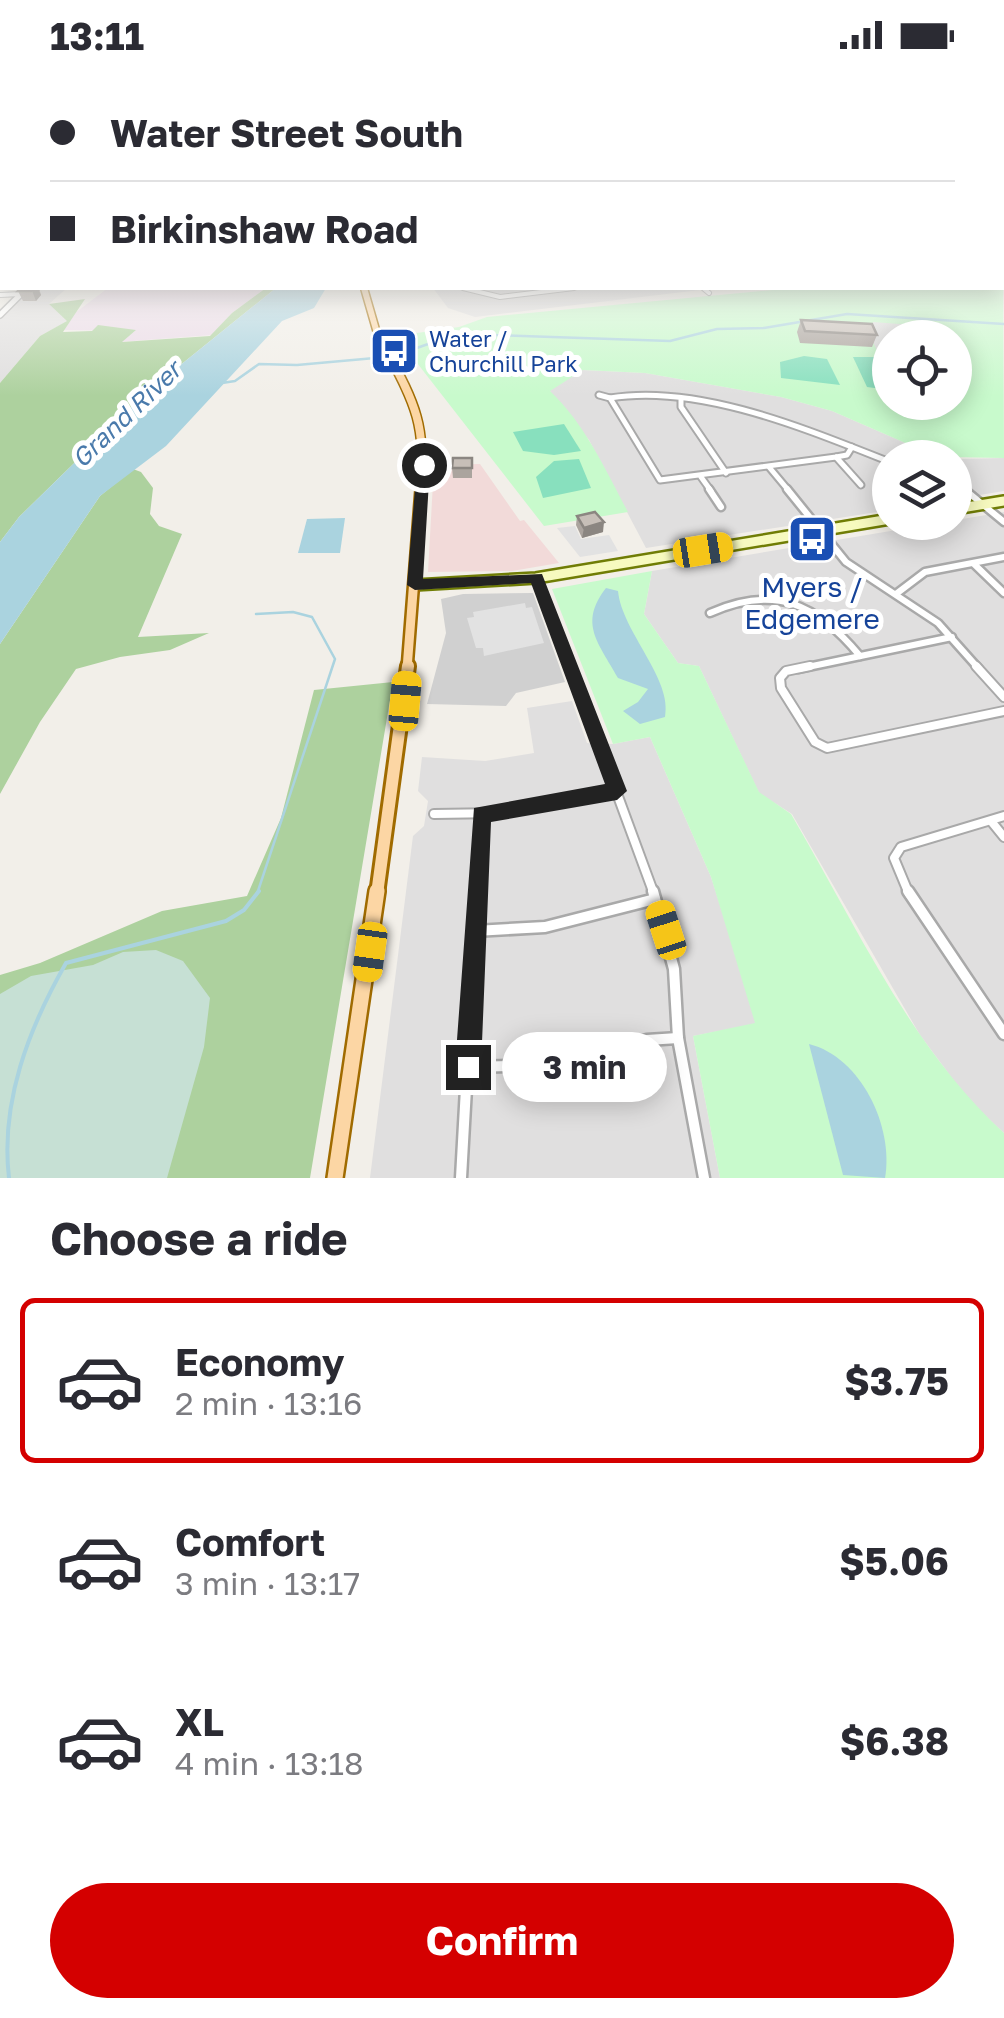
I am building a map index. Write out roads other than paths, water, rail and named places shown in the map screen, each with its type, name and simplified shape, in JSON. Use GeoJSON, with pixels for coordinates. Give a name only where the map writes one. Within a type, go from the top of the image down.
{"type":"FeatureCollection","features":[{"type":"Feature","properties":{"kind":"main road"},"geometry":{"type":"LineString","coordinates":[[336,1178],[398,752],[424,465],[422,428],[412,394],[371,318],[365,293]]}},
{"type":"Feature","properties":{"kind":"main road"},"geometry":{"type":"LineString","coordinates":[[972,506],[1004,501]]}},
{"type":"Feature","properties":{"kind":"main road"},"geometry":{"type":"LineString","coordinates":[[415,585],[536,578],[872,523]]}},
{"type":"Feature","properties":{"kind":"street"},"geometry":{"type":"LineString","coordinates":[[469,293],[488,297],[529,293]]}},
{"type":"Feature","properties":{"kind":"street"},"geometry":{"type":"LineString","coordinates":[[0,295],[21,294]]}},
{"type":"Feature","properties":{"kind":"street"},"geometry":{"type":"LineString","coordinates":[[0,315],[21,294]]}},
{"type":"Feature","properties":{"kind":"street"},"geometry":{"type":"LineString","coordinates":[[598,395],[610,398],[639,393],[768,414],[872,455]]}},
{"type":"Feature","properties":{"kind":"street"},"geometry":{"type":"LineString","coordinates":[[610,398],[660,480],[836,457],[847,455],[852,447]]}},
{"type":"Feature","properties":{"kind":"street"},"geometry":{"type":"LineString","coordinates":[[681,400],[681,407],[726,473]]}},
{"type":"Feature","properties":{"kind":"street"},"geometry":{"type":"LineString","coordinates":[[764,422],[768,414]]}},
{"type":"Feature","properties":{"kind":"street"},"geometry":{"type":"LineString","coordinates":[[836,457],[861,486]]}},
{"type":"Feature","properties":{"kind":"street"},"geometry":{"type":"LineString","coordinates":[[769,467],[850,566],[928,614],[1004,697]]}},
{"type":"Feature","properties":{"kind":"street"},"geometry":{"type":"LineString","coordinates":[[702,477],[721,507]]}},
{"type":"Feature","properties":{"kind":"street"},"geometry":{"type":"LineString","coordinates":[[972,495],[1004,522]]}},
{"type":"Feature","properties":{"kind":"street"},"geometry":{"type":"LineString","coordinates":[[896,594],[925,572],[1004,557]]}},
{"type":"Feature","properties":{"kind":"street"},"geometry":{"type":"LineString","coordinates":[[973,563],[1004,594]]}},
{"type":"Feature","properties":{"kind":"street"},"geometry":{"type":"LineString","coordinates":[[536,578],[656,899],[674,970],[678,1038],[704,1178]]}},
{"type":"Feature","properties":{"kind":"street"},"geometry":{"type":"LineString","coordinates":[[710,614],[726,604],[782,597],[835,627],[860,656]]}},
{"type":"Feature","properties":{"kind":"street"},"geometry":{"type":"LineString","coordinates":[[952,637],[786,671],[780,678],[781,688],[815,742],[827,748],[1004,711]]}},
{"type":"Feature","properties":{"kind":"street"},"geometry":{"type":"LineString","coordinates":[[434,814],[481,814],[617,791]]}},
{"type":"Feature","properties":{"kind":"street"},"geometry":{"type":"LineString","coordinates":[[461,1178],[481,814]]}},
{"type":"Feature","properties":{"kind":"street"},"geometry":{"type":"LineString","coordinates":[[1004,816],[901,848],[894,863],[1004,1034]]}},
{"type":"Feature","properties":{"kind":"street"},"geometry":{"type":"LineString","coordinates":[[991,820],[1004,838]]}},
{"type":"Feature","properties":{"kind":"street"},"geometry":{"type":"LineString","coordinates":[[475,931],[534,929],[656,899]]}},
{"type":"Feature","properties":{"kind":"street"},"geometry":{"type":"LineString","coordinates":[[468,1067],[562,1066],[647,1040],[678,1038]]}},
{"type":"Feature","properties":{"kind":"water","name":"Grand River"},"geometry":{"type":"Polygon","coordinates":[[[270,293],[323,293],[314,308],[282,321],[166,446],[100,496],[0,644],[0,542],[19,517],[147,392],[270,293]]]}},
{"type":"Feature","properties":{"kind":"water"},"geometry":{"type":"Polygon","coordinates":[[[345,518],[340,553],[298,553],[307,519],[345,518]]]}},
{"type":"Feature","properties":{"kind":"water"},"geometry":{"type":"Polygon","coordinates":[[[606,588],[618,591],[628,623],[655,671],[662,687],[665,717],[640,724],[623,711],[638,702],[648,689],[618,678],[598,644],[593,612],[606,588]]]}},
{"type":"Feature","properties":{"kind":"water"},"geometry":{"type":"Polygon","coordinates":[[[809,1044],[844,1063],[870,1097],[884,1137],[885,1178],[843,1175],[809,1044]]]}},
{"type":"Feature","properties":{"kind":"waterway"},"geometry":{"type":"LineString","coordinates":[[394,356],[431,343],[455,344],[491,335],[670,341],[717,329],[764,328],[847,314],[1004,324]]}},
{"type":"Feature","properties":{"kind":"waterway"},"geometry":{"type":"LineString","coordinates":[[222,383],[235,381],[259,364],[297,365],[386,357]]}},
{"type":"Feature","properties":{"kind":"waterway"},"geometry":{"type":"LineString","coordinates":[[256,614],[293,612],[312,617],[335,659],[257,893]]}},
{"type":"Feature","properties":{"kind":"waterway"},"geometry":{"type":"LineString","coordinates":[[9,1178],[9,1121],[20,1066],[40,1013],[66,963],[226,921],[244,910],[257,893]]}},
{"type":"Feature","properties":{"kind":"place","name":"Water / Churchill Park"},"geometry":{"type":"Point","coordinates":[394,351]}},
{"type":"Feature","properties":{"kind":"place","name":"Myers / Edgemere"},"geometry":{"type":"Point","coordinates":[812,539]}}]}
